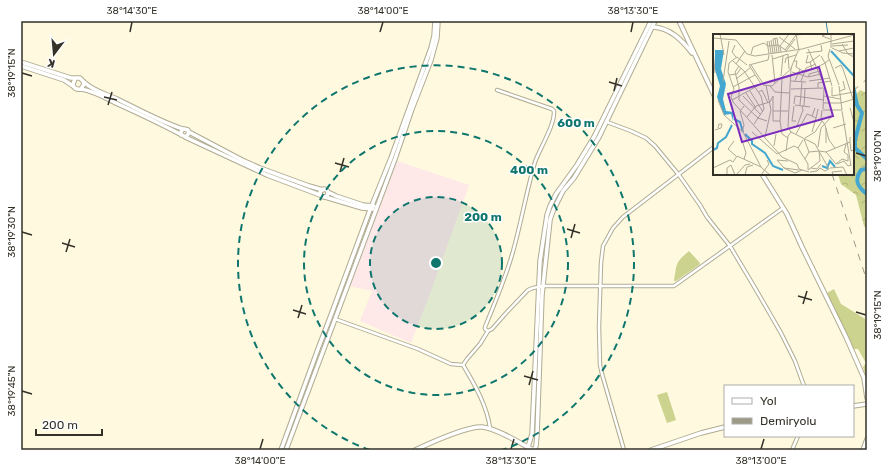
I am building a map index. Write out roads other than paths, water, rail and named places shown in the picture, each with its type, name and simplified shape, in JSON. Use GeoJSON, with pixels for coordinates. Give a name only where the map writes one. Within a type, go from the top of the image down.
{"type":"FeatureCollection","features":[{"type":"Feature","properties":{"kind":"main road"},"geometry":{"type":"LineString","coordinates":[[281,450],[431,48],[434,36],[435,21]]}},
{"type":"Feature","properties":{"kind":"main road"},"geometry":{"type":"LineString","coordinates":[[286,450],[431,60],[437,38],[438,21]]}},
{"type":"Feature","properties":{"kind":"main road"},"geometry":{"type":"LineString","coordinates":[[416,450],[473,427],[490,428],[533,450],[536,446],[541,286],[540,261],[547,215],[556,194],[577,165],[594,137],[651,21]]}},
{"type":"Feature","properties":{"kind":"main road"},"geometry":{"type":"LineString","coordinates":[[528,447],[532,434],[541,286],[550,220],[563,191],[586,160],[607,122],[655,21]]}},
{"type":"Feature","properties":{"kind":"main road"},"geometry":{"type":"LineString","coordinates":[[679,21],[713,93]]}},
{"type":"Feature","properties":{"kind":"main road"},"geometry":{"type":"LineString","coordinates":[[653,27],[674,35],[683,41],[696,59]]}},
{"type":"Feature","properties":{"kind":"main road"},"geometry":{"type":"LineString","coordinates":[[21,62],[75,79],[80,78],[92,88],[170,125],[187,129],[189,132],[260,168],[309,186],[326,190],[336,196],[376,208]]}},
{"type":"Feature","properties":{"kind":"main road"},"geometry":{"type":"LineString","coordinates":[[21,66],[64,80],[77,89],[95,93],[267,175],[322,197],[362,208],[371,207]]}},
{"type":"Feature","properties":{"kind":"main road"},"geometry":{"type":"LineString","coordinates":[[73,86],[75,79]]}},
{"type":"Feature","properties":{"kind":"main road"},"geometry":{"type":"LineString","coordinates":[[81,89],[84,86],[84,82]]}},
{"type":"Feature","properties":{"kind":"main road"},"geometry":{"type":"LineString","coordinates":[[183,129],[181,131],[183,136]]}},
{"type":"Feature","properties":{"kind":"main road"},"geometry":{"type":"LineString","coordinates":[[183,136],[187,136],[189,132]]}},
{"type":"Feature","properties":{"kind":"main road"},"geometry":{"type":"LineString","coordinates":[[763,175],[787,214],[852,351],[864,378],[867,398]]}},
{"type":"Feature","properties":{"kind":"main road"},"geometry":{"type":"LineString","coordinates":[[320,195],[320,192],[323,190]]}},
{"type":"Feature","properties":{"kind":"main road"},"geometry":{"type":"LineString","coordinates":[[325,197],[327,196],[328,192]]}},
{"type":"Feature","properties":{"kind":"main road"},"geometry":{"type":"LineString","coordinates":[[854,406],[867,404]]}},
{"type":"Feature","properties":{"kind":"main road"},"geometry":{"type":"LineString","coordinates":[[651,450],[701,433],[724,427]]}},
{"type":"Feature","properties":{"kind":"main road"},"geometry":{"type":"LineString","coordinates":[[863,450],[867,439]]}},
{"type":"Feature","properties":{"kind":"street"},"geometry":{"type":"LineString","coordinates":[[488,331],[485,327],[512,254],[536,161],[554,112],[552,109],[497,90]]}},
{"type":"Feature","properties":{"kind":"street"},"geometry":{"type":"LineString","coordinates":[[607,122],[646,138],[655,146],[678,175],[707,217],[730,246],[781,333],[796,363],[804,385]]}},
{"type":"Feature","properties":{"kind":"street"},"geometry":{"type":"LineString","coordinates":[[624,450],[600,365],[599,327],[602,246],[607,236],[623,217],[713,148]]}},
{"type":"Feature","properties":{"kind":"street"},"geometry":{"type":"LineString","coordinates":[[463,366],[488,331],[492,329],[528,290],[541,286],[674,286],[783,208]]}},
{"type":"Feature","properties":{"kind":"street"},"geometry":{"type":"LineString","coordinates":[[335,319],[418,349],[451,364],[463,366],[478,391],[485,407],[490,428]]}},
{"type":"Feature","properties":{"kind":"street"},"geometry":{"type":"LineString","coordinates":[[792,450],[798,437]]}},
{"type":"Feature","properties":{"kind":"waterway"},"geometry":{"type":"LineString","coordinates":[[826,21],[828,34]]}},
{"type":"Feature","properties":{"kind":"waterway"},"geometry":{"type":"LineString","coordinates":[[854,91],[857,105],[862,113],[855,140],[855,148],[867,159]]}},
{"type":"Feature","properties":{"kind":"waterway"},"geometry":{"type":"LineString","coordinates":[[867,167],[866,169],[861,170],[857,180],[861,189],[867,194]]}},
{"type":"Feature","properties":{"kind":"railway"},"geometry":{"type":"LineString","coordinates":[[854,90],[867,79]]}},
{"type":"Feature","properties":{"kind":"railway"},"geometry":{"type":"LineString","coordinates":[[832,175],[867,281]]}}]}
